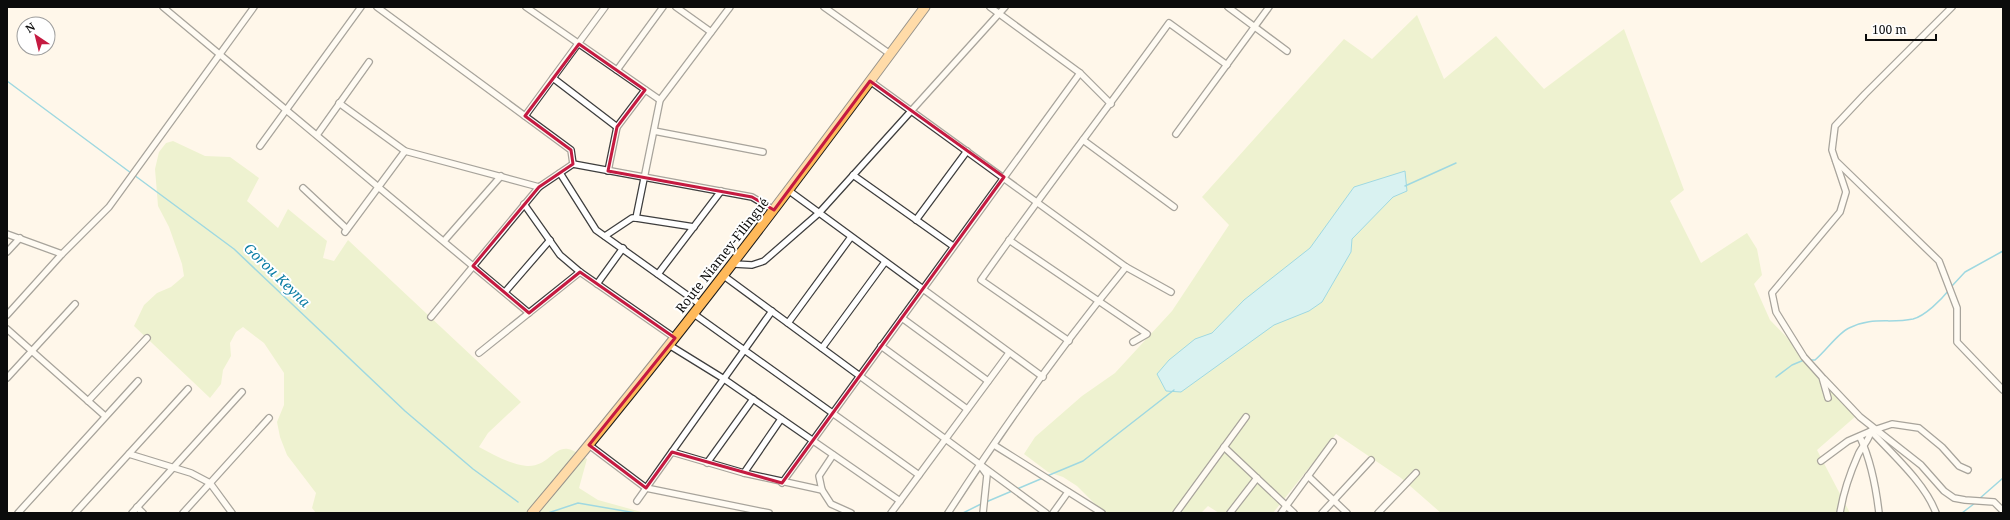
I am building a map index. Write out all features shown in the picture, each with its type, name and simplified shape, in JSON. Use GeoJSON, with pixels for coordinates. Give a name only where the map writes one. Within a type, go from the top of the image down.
{"type":"FeatureCollection","features":[{"type":"Feature","properties":{"kind":"main road","name":"Route Niamey-Filingué"},"geometry":{"type":"LineString","coordinates":[[532,513],[589,445],[734,264],[925,7]]}},
{"type":"Feature","properties":{"kind":"street"},"geometry":{"type":"LineString","coordinates":[[164,7],[530,312]]}},
{"type":"Feature","properties":{"kind":"street"},"geometry":{"type":"LineString","coordinates":[[7,315],[62,254],[109,206],[254,7]]}},
{"type":"Feature","properties":{"kind":"street"},"geometry":{"type":"LineString","coordinates":[[260,146],[361,7]]}},
{"type":"Feature","properties":{"kind":"street"},"geometry":{"type":"LineString","coordinates":[[377,7],[571,150],[573,164]]}},
{"type":"Feature","properties":{"kind":"street"},"geometry":{"type":"LineString","coordinates":[[526,7],[660,100]]}},
{"type":"Feature","properties":{"kind":"street"},"geometry":{"type":"LineString","coordinates":[[525,116],[606,7]]}},
{"type":"Feature","properties":{"kind":"street"},"geometry":{"type":"LineString","coordinates":[[616,70],[663,7]]}},
{"type":"Feature","properties":{"kind":"street"},"geometry":{"type":"LineString","coordinates":[[676,7],[711,32]]}},
{"type":"Feature","properties":{"kind":"street"},"geometry":{"type":"LineString","coordinates":[[636,218],[660,100],[730,7]]}},
{"type":"Feature","properties":{"kind":"street"},"geometry":{"type":"LineString","coordinates":[[824,7],[890,54]]}},
{"type":"Feature","properties":{"kind":"street"},"geometry":{"type":"LineString","coordinates":[[990,7],[1080,73],[1111,104]]}},
{"type":"Feature","properties":{"kind":"street"},"geometry":{"type":"LineString","coordinates":[[734,264],[752,265],[764,261],[819,213],[1005,7]]}},
{"type":"Feature","properties":{"kind":"street"},"geometry":{"type":"LineString","coordinates":[[1228,7],[1287,52]]}},
{"type":"Feature","properties":{"kind":"street"},"geometry":{"type":"LineString","coordinates":[[1176,134],[1269,7]]}},
{"type":"Feature","properties":{"kind":"street"},"geometry":{"type":"LineString","coordinates":[[1936,513],[1932,503],[1920,486],[1873,430],[1804,357],[1776,312],[1772,293],[1840,212],[1846,192],[1832,150],[1835,126],[1952,7]]}},
{"type":"Feature","properties":{"kind":"street"},"geometry":{"type":"LineString","coordinates":[[1069,341],[981,280],[1169,23],[1227,64]]}},
{"type":"Feature","properties":{"kind":"street"},"geometry":{"type":"LineString","coordinates":[[317,135],[369,62]]}},
{"type":"Feature","properties":{"kind":"street"},"geometry":{"type":"LineString","coordinates":[[782,483],[1080,73]]}},
{"type":"Feature","properties":{"kind":"street"},"geometry":{"type":"LineString","coordinates":[[553,78],[617,127]]}},
{"type":"Feature","properties":{"kind":"street"},"geometry":{"type":"LineString","coordinates":[[870,81],[1126,267],[1171,292]]}},
{"type":"Feature","properties":{"kind":"street"},"geometry":{"type":"LineString","coordinates":[[608,171],[617,127],[645,90]]}},
{"type":"Feature","properties":{"kind":"street"},"geometry":{"type":"LineString","coordinates":[[339,103],[405,151],[539,186]]}},
{"type":"Feature","properties":{"kind":"street"},"geometry":{"type":"LineString","coordinates":[[654,131],[763,152]]}},
{"type":"Feature","properties":{"kind":"street"},"geometry":{"type":"LineString","coordinates":[[1083,140],[1174,207]]}},
{"type":"Feature","properties":{"kind":"street"},"geometry":{"type":"LineString","coordinates":[[303,188],[346,230],[405,151]]}},
{"type":"Feature","properties":{"kind":"street"},"geometry":{"type":"LineString","coordinates":[[916,220],[967,151]]}},
{"type":"Feature","properties":{"kind":"street"},"geometry":{"type":"LineString","coordinates":[[1835,159],[1939,261],[1957,308],[1956,342],[2003,390]]}},
{"type":"Feature","properties":{"kind":"street"},"geometry":{"type":"LineString","coordinates":[[431,317],[539,186],[573,164],[752,196],[774,210]]}},
{"type":"Feature","properties":{"kind":"street"},"geometry":{"type":"LineString","coordinates":[[560,173],[596,230],[701,305]]}},
{"type":"Feature","properties":{"kind":"street"},"geometry":{"type":"LineString","coordinates":[[853,175],[953,246]]}},
{"type":"Feature","properties":{"kind":"street"},"geometry":{"type":"LineString","coordinates":[[444,241],[501,176]]}},
{"type":"Feature","properties":{"kind":"street"},"geometry":{"type":"LineString","coordinates":[[788,190],[1043,377]]}},
{"type":"Feature","properties":{"kind":"street"},"geometry":{"type":"LineString","coordinates":[[658,274],[721,191]]}},
{"type":"Feature","properties":{"kind":"street"},"geometry":{"type":"LineString","coordinates":[[524,204],[560,255],[580,272],[672,342],[900,501]]}},
{"type":"Feature","properties":{"kind":"street"},"geometry":{"type":"LineString","coordinates":[[605,236],[632,218],[694,227]]}},
{"type":"Feature","properties":{"kind":"street"},"geometry":{"type":"LineString","coordinates":[[7,234],[62,254]]}},
{"type":"Feature","properties":{"kind":"street"},"geometry":{"type":"LineString","coordinates":[[788,323],[851,237]]}},
{"type":"Feature","properties":{"kind":"street"},"geometry":{"type":"LineString","coordinates":[[7,252],[20,238]]}},
{"type":"Feature","properties":{"kind":"street"},"geometry":{"type":"LineString","coordinates":[[505,292],[550,240]]}},
{"type":"Feature","properties":{"kind":"street"},"geometry":{"type":"LineString","coordinates":[[1009,240],[1147,334],[1133,342]]}},
{"type":"Feature","properties":{"kind":"street"},"geometry":{"type":"LineString","coordinates":[[597,284],[623,248]]}},
{"type":"Feature","properties":{"kind":"street"},"geometry":{"type":"LineString","coordinates":[[822,348],[885,262]]}},
{"type":"Feature","properties":{"kind":"street"},"geometry":{"type":"LineString","coordinates":[[948,513],[980,464],[1069,341],[1098,301],[1126,267]]}},
{"type":"Feature","properties":{"kind":"street"},"geometry":{"type":"LineString","coordinates":[[479,353],[580,272]]}},
{"type":"Feature","properties":{"kind":"street"},"geometry":{"type":"LineString","coordinates":[[724,276],[1046,513]]}},
{"type":"Feature","properties":{"kind":"street"},"geometry":{"type":"LineString","coordinates":[[7,378],[75,304]]}},
{"type":"Feature","properties":{"kind":"street"},"geometry":{"type":"LineString","coordinates":[[637,501],[772,312]]}},
{"type":"Feature","properties":{"kind":"street"},"geometry":{"type":"LineString","coordinates":[[694,314],[919,474]]}},
{"type":"Feature","properties":{"kind":"street"},"geometry":{"type":"LineString","coordinates":[[902,318],[988,381]]}},
{"type":"Feature","properties":{"kind":"street"},"geometry":{"type":"LineString","coordinates":[[7,329],[105,416]]}},
{"type":"Feature","properties":{"kind":"street"},"geometry":{"type":"LineString","coordinates":[[88,401],[147,338]]}},
{"type":"Feature","properties":{"kind":"street"},"geometry":{"type":"LineString","coordinates":[[881,346],[967,409]]}},
{"type":"Feature","properties":{"kind":"street"},"geometry":{"type":"LineString","coordinates":[[891,513],[1009,352]]}},
{"type":"Feature","properties":{"kind":"street"},"geometry":{"type":"LineString","coordinates":[[1822,377],[1828,398]]}},
{"type":"Feature","properties":{"kind":"street"},"geometry":{"type":"LineString","coordinates":[[18,513],[138,381]]}},
{"type":"Feature","properties":{"kind":"street"},"geometry":{"type":"LineString","coordinates":[[75,513],[188,389]]}},
{"type":"Feature","properties":{"kind":"street"},"geometry":{"type":"LineString","coordinates":[[132,513],[242,392]]}},
{"type":"Feature","properties":{"kind":"street"},"geometry":{"type":"LineString","coordinates":[[707,463],[753,398]]}},
{"type":"Feature","properties":{"kind":"street"},"geometry":{"type":"LineString","coordinates":[[1176,513],[1246,417]]}},
{"type":"Feature","properties":{"kind":"street"},"geometry":{"type":"LineString","coordinates":[[182,513],[269,418]]}},
{"type":"Feature","properties":{"kind":"street"},"geometry":{"type":"LineString","coordinates":[[744,473],[781,418]]}},
{"type":"Feature","properties":{"kind":"street"},"geometry":{"type":"LineString","coordinates":[[1820,461],[1848,441],[1873,430],[1892,424],[1919,428],[1942,447],[1959,466],[1968,470]]}},
{"type":"Feature","properties":{"kind":"street"},"geometry":{"type":"LineString","coordinates":[[1840,513],[1842,498],[1858,455],[1870,439],[1873,430]]}},
{"type":"Feature","properties":{"kind":"street"},"geometry":{"type":"LineString","coordinates":[[1873,430],[1921,465],[1944,491],[1954,498],[1994,502],[2003,511]]}},
{"type":"Feature","properties":{"kind":"street"},"geometry":{"type":"LineString","coordinates":[[1860,437],[1871,468],[1879,513]]}},
{"type":"Feature","properties":{"kind":"street"},"geometry":{"type":"LineString","coordinates":[[1282,513],[1333,442]]}},
{"type":"Feature","properties":{"kind":"street"},"geometry":{"type":"LineString","coordinates":[[589,445],[646,488],[769,513]]}},
{"type":"Feature","properties":{"kind":"street"},"geometry":{"type":"LineString","coordinates":[[994,445],[1102,513]]}},
{"type":"Feature","properties":{"kind":"street"},"geometry":{"type":"LineString","coordinates":[[1224,447],[1294,513]]}},
{"type":"Feature","properties":{"kind":"street"},"geometry":{"type":"LineString","coordinates":[[672,452],[782,483],[822,490]]}},
{"type":"Feature","properties":{"kind":"street"},"geometry":{"type":"LineString","coordinates":[[129,454],[191,473],[210,483],[232,513]]}},
{"type":"Feature","properties":{"kind":"street"},"geometry":{"type":"LineString","coordinates":[[833,455],[819,476],[822,490],[831,504],[851,513]]}},
{"type":"Feature","properties":{"kind":"street"},"geometry":{"type":"LineString","coordinates":[[1322,513],[1371,460]]}},
{"type":"Feature","properties":{"kind":"street"},"geometry":{"type":"LineString","coordinates":[[980,464],[987,475],[983,513]]}},
{"type":"Feature","properties":{"kind":"street"},"geometry":{"type":"LineString","coordinates":[[1378,513],[1416,473]]}},
{"type":"Feature","properties":{"kind":"street"},"geometry":{"type":"LineString","coordinates":[[1308,476],[1347,513]]}},
{"type":"Feature","properties":{"kind":"street"},"geometry":{"type":"LineString","coordinates":[[1230,513],[1257,478]]}},
{"type":"Feature","properties":{"kind":"street"},"geometry":{"type":"LineString","coordinates":[[1053,513],[1068,492]]}},
{"type":"Feature","properties":{"kind":"street"},"geometry":{"type":"LineString","coordinates":[[137,508],[143,513]]}},
{"type":"Feature","properties":{"kind":"highlighted area"},"geometry":{"type":"Polygon","coordinates":[[[579,44],[645,90],[617,127],[608,171],[752,197],[774,210],[870,81],[1004,177],[782,483],[672,452],[646,488],[589,445],[675,338],[580,272],[529,313],[473,266],[539,187],[573,164],[571,150],[525,116],[579,44]]]}},
{"type":"Feature","properties":{"kind":"green space"},"geometry":{"type":"Polygon","coordinates":[[[1417,15],[1444,79],[1496,36],[1544,89],[1624,29],[1684,190],[1670,201],[1701,263],[1747,233],[1757,249],[1762,275],[1754,284],[1770,320],[1829,381],[1856,416],[1817,450],[1850,513],[1441,513],[1401,478],[1336,434],[1273,513],[1219,513],[1208,506],[1201,513],[1108,513],[1096,505],[1077,486],[1063,477],[1048,472],[1024,454],[1035,437],[1082,396],[1115,373],[1172,311],[1229,225],[1202,197],[1344,39],[1372,59],[1417,15]]]}},
{"type":"Feature","properties":{"kind":"green space"},"geometry":{"type":"Polygon","coordinates":[[[173,141],[205,156],[230,157],[259,178],[247,201],[278,228],[288,209],[327,241],[323,258],[334,261],[348,240],[521,402],[488,433],[479,447],[508,461],[527,466],[545,461],[558,451],[568,449],[587,459],[579,488],[598,500],[645,513],[316,513],[312,508],[316,493],[287,455],[280,437],[277,422],[284,405],[284,373],[264,343],[243,327],[236,332],[230,343],[231,356],[223,370],[221,384],[210,398],[134,326],[144,305],[157,293],[171,287],[184,276],[182,264],[169,227],[158,206],[155,169],[159,152],[166,143],[173,141]]]}},
{"type":"Feature","properties":{"kind":"water"},"geometry":{"type":"Polygon","coordinates":[[[1405,171],[1407,191],[1393,197],[1352,239],[1351,252],[1322,302],[1309,311],[1274,325],[1181,392],[1166,391],[1157,374],[1169,360],[1195,339],[1212,333],[1244,300],[1310,248],[1354,187],[1405,171]]]}},
{"type":"Feature","properties":{"kind":"waterway","name":"Gorou Keyna"},"geometry":{"type":"LineString","coordinates":[[7,81],[131,173]]}},
{"type":"Feature","properties":{"kind":"waterway"},"geometry":{"type":"LineString","coordinates":[[1405,186],[1456,163]]}},
{"type":"Feature","properties":{"kind":"waterway","name":"Gorou Keyna"},"geometry":{"type":"LineString","coordinates":[[134,175],[234,249],[405,411],[473,469],[518,502]]}},
{"type":"Feature","properties":{"kind":"waterway"},"geometry":{"type":"LineString","coordinates":[[1951,287],[1965,272],[2003,251]]}},
{"type":"Feature","properties":{"kind":"waterway"},"geometry":{"type":"LineString","coordinates":[[1810,360],[1815,360],[1845,330],[1866,322],[1913,319],[1923,315],[1949,290]]}},
{"type":"Feature","properties":{"kind":"waterway"},"geometry":{"type":"LineString","coordinates":[[1776,377],[1792,365],[1804,360]]}},
{"type":"Feature","properties":{"kind":"waterway"},"geometry":{"type":"LineString","coordinates":[[1047,476],[1083,461],[1174,390]]}},
{"type":"Feature","properties":{"kind":"waterway"},"geometry":{"type":"LineString","coordinates":[[1017,489],[1043,478]]}},
{"type":"Feature","properties":{"kind":"waterway"},"geometry":{"type":"LineString","coordinates":[[1979,499],[2003,478]]}},
{"type":"Feature","properties":{"kind":"waterway"},"geometry":{"type":"LineString","coordinates":[[986,502],[1012,491]]}},
{"type":"Feature","properties":{"kind":"waterway"},"geometry":{"type":"LineString","coordinates":[[548,513],[578,503],[636,513]]}},
{"type":"Feature","properties":{"kind":"waterway"},"geometry":{"type":"LineString","coordinates":[[963,513],[983,503]]}},
{"type":"Feature","properties":{"kind":"waterway"},"geometry":{"type":"LineString","coordinates":[[1962,513],[1975,503]]}}]}
